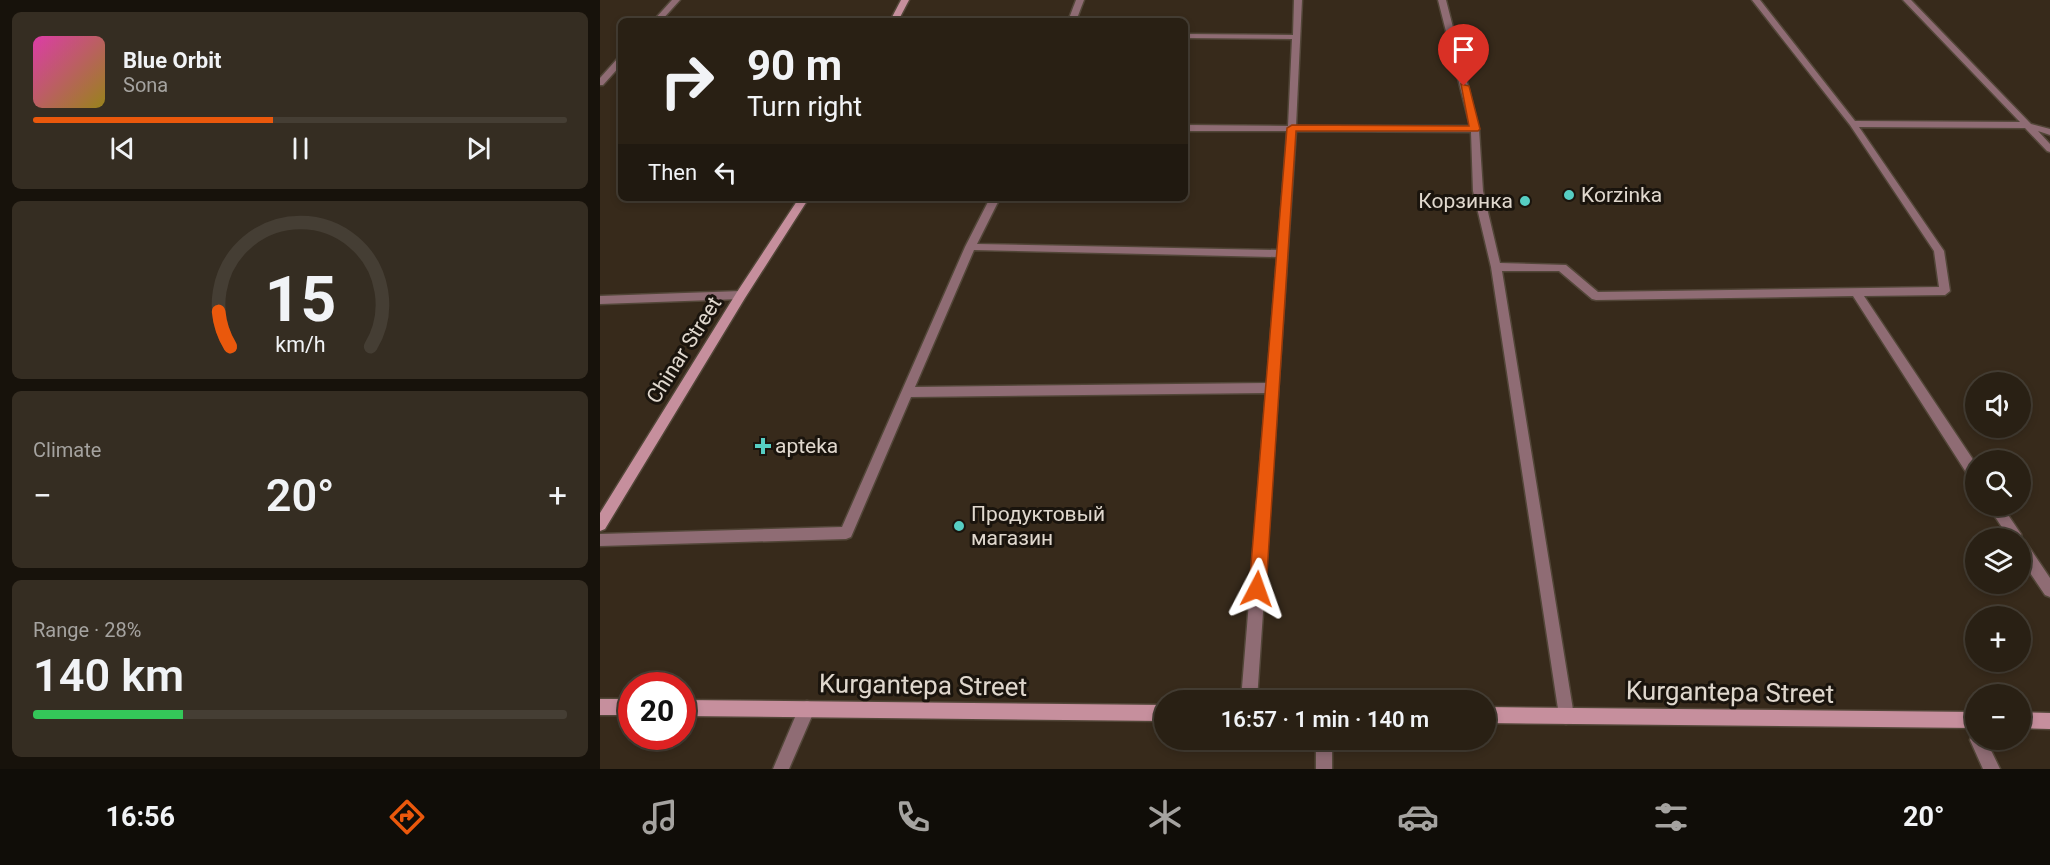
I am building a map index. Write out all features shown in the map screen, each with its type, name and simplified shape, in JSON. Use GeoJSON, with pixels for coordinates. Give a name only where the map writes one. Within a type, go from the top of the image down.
{"type":"FeatureCollection","features":[{"type":"Feature","properties":{"kind":"street"},"geometry":{"type":"LineString","coordinates":[[896,18],[905,0]]}},
{"type":"Feature","properties":{"kind":"street","name":"Chinar Street"},"geometry":{"type":"LineString","coordinates":[[600,525],[741,295],[802,201]]}},
{"type":"Feature","properties":{"kind":"street"},"geometry":{"type":"LineString","coordinates":[[600,707],[618,707]]}},
{"type":"Feature","properties":{"kind":"street","name":"Kurgantepa Street"},"geometry":{"type":"LineString","coordinates":[[696,708],[1154,713]]}},
{"type":"Feature","properties":{"kind":"street","name":"Kurgantepa Street"},"geometry":{"type":"LineString","coordinates":[[1496,715],[1965,725]]}},
{"type":"Feature","properties":{"kind":"street"},"geometry":{"type":"LineString","coordinates":[[2031,720],[2050,721]]}},
{"type":"Feature","properties":{"kind":"lane"},"geometry":{"type":"LineString","coordinates":[[660,18],[676,0]]}},
{"type":"Feature","properties":{"kind":"lane"},"geometry":{"type":"LineString","coordinates":[[1073,18],[1080,0]]}},
{"type":"Feature","properties":{"kind":"lane"},"geometry":{"type":"LineString","coordinates":[[1250,690],[1292,128],[1298,0]]}},
{"type":"Feature","properties":{"kind":"lane"},"geometry":{"type":"LineString","coordinates":[[1442,0],[1475,129],[1478,191],[1497,267],[1566,716]]}},
{"type":"Feature","properties":{"kind":"lane"},"geometry":{"type":"LineString","coordinates":[[1497,267],[1562,267],[1596,296],[1945,291],[1939,251],[1853,124],[1756,0]]}},
{"type":"Feature","properties":{"kind":"lane"},"geometry":{"type":"LineString","coordinates":[[1907,0],[2050,149]]}},
{"type":"Feature","properties":{"kind":"lane"},"geometry":{"type":"LineString","coordinates":[[1188,36],[1296,37]]}},
{"type":"Feature","properties":{"kind":"lane"},"geometry":{"type":"LineString","coordinates":[[600,83],[618,63]]}},
{"type":"Feature","properties":{"kind":"lane"},"geometry":{"type":"LineString","coordinates":[[1853,124],[2025,125],[2050,132]]}},
{"type":"Feature","properties":{"kind":"lane"},"geometry":{"type":"LineString","coordinates":[[1188,128],[1475,129]]}},
{"type":"Feature","properties":{"kind":"lane"},"geometry":{"type":"LineString","coordinates":[[600,540],[846,533],[970,247],[993,201]]}},
{"type":"Feature","properties":{"kind":"lane"},"geometry":{"type":"LineString","coordinates":[[970,247],[1282,254]]}},
{"type":"Feature","properties":{"kind":"lane"},"geometry":{"type":"LineString","coordinates":[[1856,292],[1965,459]]}},
{"type":"Feature","properties":{"kind":"lane"},"geometry":{"type":"LineString","coordinates":[[600,300],[741,295]]}},
{"type":"Feature","properties":{"kind":"lane"},"geometry":{"type":"LineString","coordinates":[[908,392],[1272,388]]}},
{"type":"Feature","properties":{"kind":"lane"},"geometry":{"type":"LineString","coordinates":[[2031,562],[2050,590]]}},
{"type":"Feature","properties":{"kind":"lane"},"geometry":{"type":"LineString","coordinates":[[781,769],[807,709]]}},
{"type":"Feature","properties":{"kind":"lane"},"geometry":{"type":"LineString","coordinates":[[1324,750],[1324,769]]}},
{"type":"Feature","properties":{"kind":"lane"},"geometry":{"type":"LineString","coordinates":[[1983,750],[1992,769]]}},
{"type":"Feature","properties":{"kind":"place","name":"Korzinka"},"geometry":{"type":"Point","coordinates":[1569,195]}},
{"type":"Feature","properties":{"kind":"place","name":"Корзинка"},"geometry":{"type":"Point","coordinates":[1525,201]}},
{"type":"Feature","properties":{"kind":"place","name":"apteka"},"geometry":{"type":"Point","coordinates":[763,446]}},
{"type":"Feature","properties":{"kind":"place","name":"Продуктовый магазин"},"geometry":{"type":"Point","coordinates":[959,526]}},
{"type":"Feature","properties":{"kind":"route"},"geometry":{"type":"LineString","coordinates":[[1257,589],[1292,128],[1475,129],[1464,86]]}}]}
